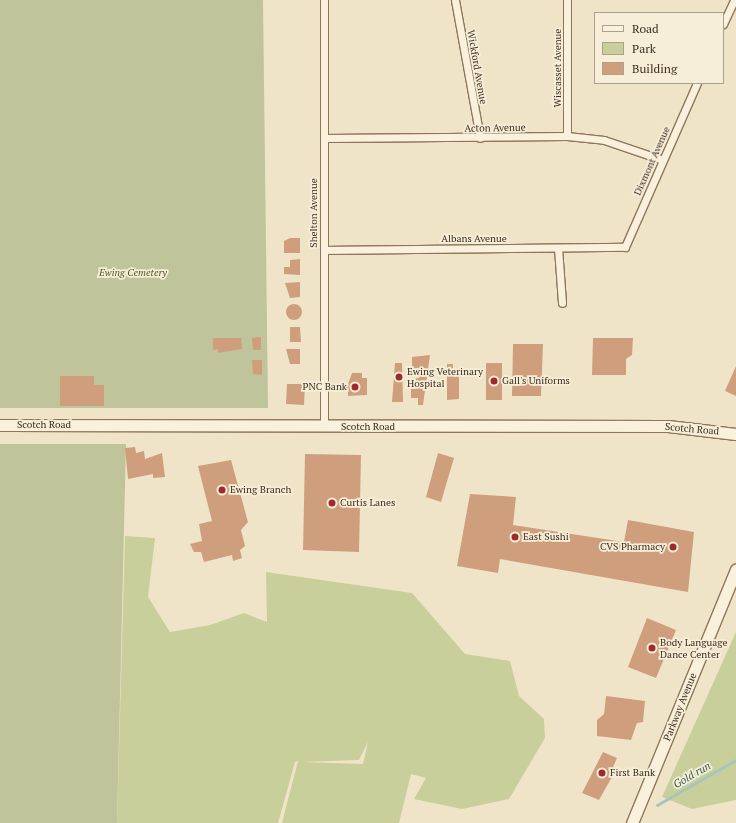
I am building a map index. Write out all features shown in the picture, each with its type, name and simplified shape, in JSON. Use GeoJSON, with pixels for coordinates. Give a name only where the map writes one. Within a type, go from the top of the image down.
{"type":"FeatureCollection","features":[{"type":"Feature","properties":{"kind":"main road","name":"Scotch Road"},"geometry":{"type":"LineString","coordinates":[[0,425],[324,427],[668,426],[736,434]]}},
{"type":"Feature","properties":{"kind":"main road","name":"Parkway Avenue"},"geometry":{"type":"LineString","coordinates":[[632,823],[736,570]]}},
{"type":"Feature","properties":{"kind":"street","name":"Shelton Avenue"},"geometry":{"type":"LineString","coordinates":[[324,0],[324,427]]}},
{"type":"Feature","properties":{"kind":"street","name":"Wickford Avenue"},"geometry":{"type":"LineString","coordinates":[[455,0],[480,138]]}},
{"type":"Feature","properties":{"kind":"street","name":"Wiscasset Avenue"},"geometry":{"type":"LineString","coordinates":[[566,0],[567,136]]}},
{"type":"Feature","properties":{"kind":"street"},"geometry":{"type":"LineString","coordinates":[[724,22],[734,0]]}},
{"type":"Feature","properties":{"kind":"street","name":"Dixmont Avenue"},"geometry":{"type":"LineString","coordinates":[[625,248],[697,84]]}},
{"type":"Feature","properties":{"kind":"street","name":"Acton Avenue"},"geometry":{"type":"LineString","coordinates":[[324,138],[480,138],[567,136],[604,140],[663,160]]}},
{"type":"Feature","properties":{"kind":"street"},"geometry":{"type":"LineString","coordinates":[[558,248],[562,303]]}},
{"type":"Feature","properties":{"kind":"street","name":"Albans Avenue"},"geometry":{"type":"LineString","coordinates":[[324,250],[625,248]]}},
{"type":"Feature","properties":{"kind":"green space","name":"Ewing Cemetery"},"geometry":{"type":"Polygon","coordinates":[[[0,0],[263,0],[268,408],[0,408],[0,0]]]}},
{"type":"Feature","properties":{"kind":"green space"},"geometry":{"type":"Polygon","coordinates":[[[0,444],[126,444],[117,823],[0,823],[0,444]]]}},
{"type":"Feature","properties":{"kind":"green space"},"geometry":{"type":"Polygon","coordinates":[[[125,536],[155,538],[148,597],[170,632],[210,625],[244,613],[267,622],[266,572],[412,593],[465,654],[510,661],[519,696],[544,719],[545,738],[509,799],[462,809],[414,799],[426,778],[411,774],[399,823],[282,823],[298,761],[295,762],[278,823],[117,823],[125,536]],[[368,742],[359,760],[301,762],[363,764],[368,742]]]}},
{"type":"Feature","properties":{"kind":"green space"},"geometry":{"type":"Polygon","coordinates":[[[736,632],[736,800],[692,809],[662,797],[736,632]]]}},
{"type":"Feature","properties":{"kind":"building"},"geometry":{"type":"Polygon","coordinates":[[[290,238],[300,238],[300,253],[284,253],[284,241],[290,238]]]}},
{"type":"Feature","properties":{"kind":"building"},"geometry":{"type":"Polygon","coordinates":[[[300,259],[300,275],[284,274],[284,267],[290,267],[290,260],[300,259]]]}},
{"type":"Feature","properties":{"kind":"building"},"geometry":{"type":"Polygon","coordinates":[[[300,282],[300,297],[290,298],[285,283],[300,282]]]}},
{"type":"Feature","properties":{"kind":"building"},"geometry":{"type":"Polygon","coordinates":[[[294,304],[301,309],[302,312],[297,319],[294,320],[287,315],[286,312],[291,305],[294,304]]]}},
{"type":"Feature","properties":{"kind":"building"},"geometry":{"type":"Polygon","coordinates":[[[290,327],[300,327],[301,342],[290,342],[290,327]]]}},
{"type":"Feature","properties":{"kind":"building"},"geometry":{"type":"Polygon","coordinates":[[[261,337],[261,350],[253,350],[252,338],[261,337]]]}},
{"type":"Feature","properties":{"kind":"building"},"geometry":{"type":"Polygon","coordinates":[[[213,338],[241,338],[242,349],[218,353],[218,349],[213,350],[213,338]]]}},
{"type":"Feature","properties":{"kind":"building"},"geometry":{"type":"Polygon","coordinates":[[[593,338],[633,338],[632,355],[626,359],[626,375],[592,375],[593,338]]]}},
{"type":"Feature","properties":{"kind":"building"},"geometry":{"type":"Polygon","coordinates":[[[513,344],[543,344],[541,396],[512,396],[513,344]]]}},
{"type":"Feature","properties":{"kind":"building"},"geometry":{"type":"Polygon","coordinates":[[[286,349],[300,349],[300,364],[290,364],[286,349]]]}},
{"type":"Feature","properties":{"kind":"building"},"geometry":{"type":"Polygon","coordinates":[[[430,355],[423,405],[418,405],[418,398],[411,398],[411,379],[419,378],[419,375],[412,375],[412,357],[430,355]]]}},
{"type":"Feature","properties":{"kind":"building"},"geometry":{"type":"Polygon","coordinates":[[[252,360],[262,360],[262,375],[253,374],[252,360]]]}},
{"type":"Feature","properties":{"kind":"building","name":"Ewing Veterinary Hospital"},"geometry":{"type":"Polygon","coordinates":[[[395,363],[402,363],[403,402],[392,402],[395,363]]]}},
{"type":"Feature","properties":{"kind":"building","name":"Gall's Uniforms"},"geometry":{"type":"Polygon","coordinates":[[[486,363],[502,363],[502,400],[486,400],[486,363]]]}},
{"type":"Feature","properties":{"kind":"building"},"geometry":{"type":"Polygon","coordinates":[[[447,364],[453,364],[453,371],[459,371],[459,399],[447,400],[447,364]]]}},
{"type":"Feature","properties":{"kind":"building"},"geometry":{"type":"Polygon","coordinates":[[[736,366],[736,396],[725,391],[736,366]]]}},
{"type":"Feature","properties":{"kind":"building","name":"PNC Bank"},"geometry":{"type":"Polygon","coordinates":[[[352,373],[362,373],[362,378],[367,378],[367,395],[348,396],[348,390],[343,390],[343,384],[348,384],[352,373]]]}},
{"type":"Feature","properties":{"kind":"building"},"geometry":{"type":"Polygon","coordinates":[[[60,376],[94,376],[94,385],[104,385],[104,406],[60,406],[60,376]]]}},
{"type":"Feature","properties":{"kind":"building"},"geometry":{"type":"Polygon","coordinates":[[[287,384],[305,384],[304,405],[286,404],[287,384]]]}},
{"type":"Feature","properties":{"kind":"building"},"geometry":{"type":"Polygon","coordinates":[[[135,447],[136,453],[144,451],[145,459],[162,453],[165,477],[153,478],[153,474],[128,479],[125,448],[135,447]]]}},
{"type":"Feature","properties":{"kind":"building"},"geometry":{"type":"Polygon","coordinates":[[[438,453],[454,458],[441,502],[426,497],[438,453]]]}},
{"type":"Feature","properties":{"kind":"building","name":"Curtis Lanes"},"geometry":{"type":"Polygon","coordinates":[[[305,454],[361,455],[359,552],[303,550],[305,454]]]}},
{"type":"Feature","properties":{"kind":"building","name":"Ewing Branch"},"geometry":{"type":"Polygon","coordinates":[[[231,460],[248,522],[241,530],[245,546],[240,550],[242,558],[233,561],[232,555],[204,562],[201,552],[194,552],[190,544],[202,541],[199,524],[212,521],[198,466],[231,460]]]}},
{"type":"Feature","properties":{"kind":"building"},"geometry":{"type":"Polygon","coordinates":[[[470,494],[516,497],[513,525],[624,542],[628,520],[694,532],[688,592],[500,559],[498,573],[457,566],[470,494]]]}},
{"type":"Feature","properties":{"kind":"building","name":"Body Language Dance Center"},"geometry":{"type":"Polygon","coordinates":[[[647,618],[676,630],[656,678],[628,667],[647,618]]]}},
{"type":"Feature","properties":{"kind":"building"},"geometry":{"type":"Polygon","coordinates":[[[606,696],[645,701],[643,722],[637,723],[631,740],[597,736],[597,720],[604,714],[606,696]]]}},
{"type":"Feature","properties":{"kind":"building","name":"First Bank"},"geometry":{"type":"Polygon","coordinates":[[[603,752],[617,758],[613,767],[617,768],[599,800],[582,793],[603,752]]]}},
{"type":"Feature","properties":{"kind":"waterway","name":"Gold run"},"geometry":{"type":"LineString","coordinates":[[657,805],[736,760]]}},
{"type":"Feature","properties":{"kind":"place","name":"Ewing Veterinary Hospital"},"geometry":{"type":"Point","coordinates":[399,377]}},
{"type":"Feature","properties":{"kind":"place","name":"Gall's Uniforms"},"geometry":{"type":"Point","coordinates":[494,381]}},
{"type":"Feature","properties":{"kind":"place","name":"PNC Bank"},"geometry":{"type":"Point","coordinates":[355,387]}},
{"type":"Feature","properties":{"kind":"place","name":"Ewing Branch"},"geometry":{"type":"Point","coordinates":[222,490]}},
{"type":"Feature","properties":{"kind":"place","name":"Curtis Lanes"},"geometry":{"type":"Point","coordinates":[332,503]}},
{"type":"Feature","properties":{"kind":"place","name":"East Sushi"},"geometry":{"type":"Point","coordinates":[515,537]}},
{"type":"Feature","properties":{"kind":"place","name":"CVS Pharmacy"},"geometry":{"type":"Point","coordinates":[673,547]}},
{"type":"Feature","properties":{"kind":"place","name":"Body Language Dance Center"},"geometry":{"type":"Point","coordinates":[652,648]}},
{"type":"Feature","properties":{"kind":"place","name":"First Bank"},"geometry":{"type":"Point","coordinates":[602,773]}}]}
